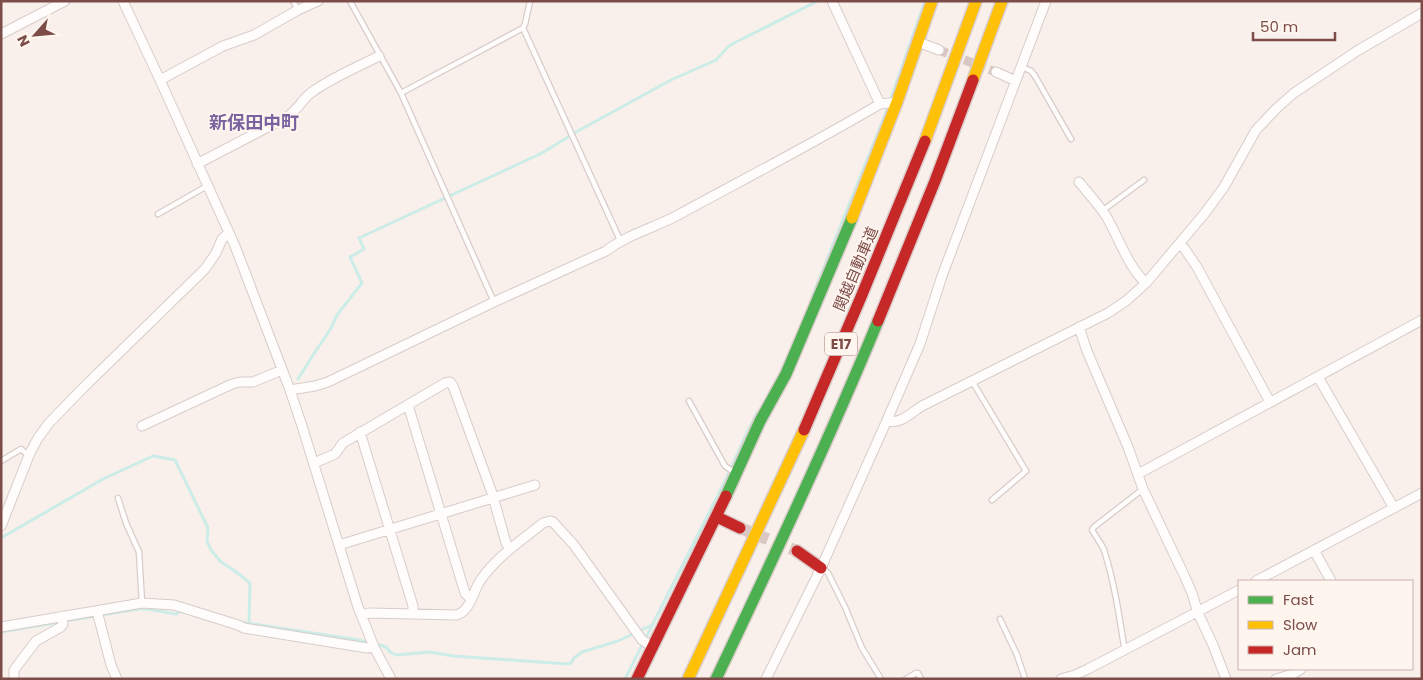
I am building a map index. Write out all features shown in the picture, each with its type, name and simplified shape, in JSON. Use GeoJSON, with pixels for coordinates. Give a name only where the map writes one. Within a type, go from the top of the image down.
{"type":"FeatureCollection","features":[{"type":"Feature","properties":{"kind":"main road"},"geometry":{"type":"LineString","coordinates":[[636,679],[717,517],[760,421],[786,374],[839,250],[897,102],[932,1]]}},
{"type":"Feature","properties":{"kind":"main road","name":"関越自動車道"},"geometry":{"type":"LineString","coordinates":[[688,679],[767,512],[833,363],[914,168],[976,1]]}},
{"type":"Feature","properties":{"kind":"main road","name":"E17"},"geometry":{"type":"LineString","coordinates":[[716,679],[790,523],[855,377],[935,181],[1002,1]]}},
{"type":"Feature","properties":{"kind":"main road"},"geometry":{"type":"LineString","coordinates":[[717,517],[740,528]]}},
{"type":"Feature","properties":{"kind":"main road"},"geometry":{"type":"LineString","coordinates":[[797,551],[821,568]]}},
{"type":"Feature","properties":{"kind":"street"},"geometry":{"type":"LineString","coordinates":[[1,34],[65,1]]}},
{"type":"Feature","properties":{"kind":"street"},"geometry":{"type":"LineString","coordinates":[[123,1],[229,233],[290,390],[361,615],[374,647],[391,679]]}},
{"type":"Feature","properties":{"kind":"street"},"geometry":{"type":"LineString","coordinates":[[160,80],[223,46],[258,32],[318,1]]}},
{"type":"Feature","properties":{"kind":"street"},"geometry":{"type":"LineString","coordinates":[[832,1],[880,104]]}},
{"type":"Feature","properties":{"kind":"street"},"geometry":{"type":"LineString","coordinates":[[766,679],[821,568],[920,344],[942,276],[1046,1]]}},
{"type":"Feature","properties":{"kind":"street"},"geometry":{"type":"LineString","coordinates":[[887,420],[894,423],[897,422],[922,406],[1108,313],[1126,301],[1146,283],[1217,197],[1256,130],[1276,108],[1294,93],[1357,51],[1422,12]]}},
{"type":"Feature","properties":{"kind":"street"},"geometry":{"type":"LineString","coordinates":[[918,42],[939,50]]}},
{"type":"Feature","properties":{"kind":"street"},"geometry":{"type":"LineString","coordinates":[[197,164],[287,117],[293,113],[313,90],[336,76],[379,56]]}},
{"type":"Feature","properties":{"kind":"street"},"geometry":{"type":"LineString","coordinates":[[996,72],[1016,81]]}},
{"type":"Feature","properties":{"kind":"street"},"geometry":{"type":"LineString","coordinates":[[290,390],[328,382],[606,250],[620,240],[661,224],[820,139],[880,104],[897,102]]}},
{"type":"Feature","properties":{"kind":"street"},"geometry":{"type":"LineString","coordinates":[[1079,182],[1102,211],[1131,263],[1146,283]]}},
{"type":"Feature","properties":{"kind":"street"},"geometry":{"type":"LineString","coordinates":[[1,526],[29,456],[38,438],[55,416],[205,269],[216,253],[222,239],[229,233]]}},
{"type":"Feature","properties":{"kind":"street"},"geometry":{"type":"LineString","coordinates":[[1179,244],[1184,248],[1196,267],[1270,402]]}},
{"type":"Feature","properties":{"kind":"street"},"geometry":{"type":"LineString","coordinates":[[1138,474],[1422,320]]}},
{"type":"Feature","properties":{"kind":"street"},"geometry":{"type":"LineString","coordinates":[[1080,327],[1087,352],[1124,438],[1143,489],[1192,593],[1198,613],[1226,679]]}},
{"type":"Feature","properties":{"kind":"street"},"geometry":{"type":"LineString","coordinates":[[142,426],[232,384],[253,382],[282,370]]}},
{"type":"Feature","properties":{"kind":"street"},"geometry":{"type":"LineString","coordinates":[[1318,377],[1394,508]]}},
{"type":"Feature","properties":{"kind":"street"},"geometry":{"type":"LineString","coordinates":[[314,463],[335,454],[344,442],[448,382],[452,384],[510,549]]}},
{"type":"Feature","properties":{"kind":"street"},"geometry":{"type":"LineString","coordinates":[[408,405],[465,593],[471,599]]}},
{"type":"Feature","properties":{"kind":"street"},"geometry":{"type":"LineString","coordinates":[[360,432],[413,606],[413,613]]}},
{"type":"Feature","properties":{"kind":"street"},"geometry":{"type":"LineString","coordinates":[[339,545],[534,485]]}},
{"type":"Feature","properties":{"kind":"street"},"geometry":{"type":"LineString","coordinates":[[1258,580],[1422,494]]}},
{"type":"Feature","properties":{"kind":"street"},"geometry":{"type":"LineString","coordinates":[[361,615],[370,613],[458,614],[465,609],[487,572],[510,549],[543,523],[550,521],[574,545],[642,640],[653,647]]}},
{"type":"Feature","properties":{"kind":"street"},"geometry":{"type":"LineString","coordinates":[[1314,550],[1329,580]]}},
{"type":"Feature","properties":{"kind":"street"},"geometry":{"type":"LineString","coordinates":[[1061,679],[1088,669],[1238,591]]}},
{"type":"Feature","properties":{"kind":"street"},"geometry":{"type":"LineString","coordinates":[[1,627],[63,620],[97,611],[142,603],[174,605],[244,628],[367,648],[374,647]]}},
{"type":"Feature","properties":{"kind":"street"},"geometry":{"type":"LineString","coordinates":[[97,611],[111,665],[118,679]]}},
{"type":"Feature","properties":{"kind":"street"},"geometry":{"type":"LineString","coordinates":[[14,679],[14,670],[36,640],[61,628],[63,620]]}},
{"type":"Feature","properties":{"kind":"street"},"geometry":{"type":"LineString","coordinates":[[1276,679],[1299,670]]}},
{"type":"Feature","properties":{"kind":"lane"},"geometry":{"type":"LineString","coordinates":[[293,1],[298,10]]}},
{"type":"Feature","properties":{"kind":"lane"},"geometry":{"type":"LineString","coordinates":[[350,1],[400,94],[494,302]]}},
{"type":"Feature","properties":{"kind":"lane"},"geometry":{"type":"LineString","coordinates":[[400,94],[523,28],[530,1]]}},
{"type":"Feature","properties":{"kind":"lane"},"geometry":{"type":"LineString","coordinates":[[523,28],[620,240]]}},
{"type":"Feature","properties":{"kind":"lane"},"geometry":{"type":"LineString","coordinates":[[1022,67],[1035,76],[1071,139]]}},
{"type":"Feature","properties":{"kind":"lane"},"geometry":{"type":"LineString","coordinates":[[1102,211],[1144,180]]}},
{"type":"Feature","properties":{"kind":"lane"},"geometry":{"type":"LineString","coordinates":[[158,214],[207,186]]}},
{"type":"Feature","properties":{"kind":"lane"},"geometry":{"type":"LineString","coordinates":[[972,381],[1026,472],[992,500]]}},
{"type":"Feature","properties":{"kind":"lane"},"geometry":{"type":"LineString","coordinates":[[689,401],[725,466],[736,473]]}},
{"type":"Feature","properties":{"kind":"lane"},"geometry":{"type":"LineString","coordinates":[[1,461],[21,449],[29,456]]}},
{"type":"Feature","properties":{"kind":"lane"},"geometry":{"type":"LineString","coordinates":[[1126,650],[1111,575],[1103,549],[1092,530],[1143,489]]}},
{"type":"Feature","properties":{"kind":"lane"},"geometry":{"type":"LineString","coordinates":[[118,498],[126,523],[139,552],[142,603]]}},
{"type":"Feature","properties":{"kind":"lane"},"geometry":{"type":"LineString","coordinates":[[821,568],[828,573],[862,648],[881,679]]}},
{"type":"Feature","properties":{"kind":"lane"},"geometry":{"type":"LineString","coordinates":[[1000,619],[1017,655],[1025,679]]}},
{"type":"Feature","properties":{"kind":"lane"},"geometry":{"type":"LineString","coordinates":[[906,679],[916,673],[918,673],[921,679]]}},
{"type":"Feature","properties":{"kind":"waterway"},"geometry":{"type":"LineString","coordinates":[[298,379],[330,330],[337,315],[362,283],[350,257],[364,249],[359,238],[542,153],[576,132],[671,80],[716,60],[729,46],[736,42],[818,1]]}},
{"type":"Feature","properties":{"kind":"waterway"},"geometry":{"type":"LineString","coordinates":[[812,297],[885,115],[925,1]]}},
{"type":"Feature","properties":{"kind":"waterway"},"geometry":{"type":"LineString","coordinates":[[625,679],[725,481],[757,413]]}},
{"type":"Feature","properties":{"kind":"waterway"},"geometry":{"type":"LineString","coordinates":[[1,538],[103,479],[153,456],[175,460],[208,528],[207,541],[211,550],[221,562],[250,583],[249,624]]}},
{"type":"Feature","properties":{"kind":"waterway"},"geometry":{"type":"LineString","coordinates":[[1,632],[138,609],[176,614],[182,610]]}},
{"type":"Feature","properties":{"kind":"waterway"},"geometry":{"type":"LineString","coordinates":[[240,622],[370,643]]}},
{"type":"Feature","properties":{"kind":"waterway"},"geometry":{"type":"LineString","coordinates":[[376,644],[386,647],[396,655],[430,652],[453,656],[568,664],[582,652],[618,641],[652,625]]}},
{"type":"Feature","properties":{"kind":"tunnel"},"geometry":{"type":"LineString","coordinates":[[939,50],[996,72]]}},
{"type":"Feature","properties":{"kind":"tunnel"},"geometry":{"type":"LineString","coordinates":[[740,528],[797,551]]}},
{"type":"Feature","properties":{"kind":"traffic: fast"},"geometry":{"type":"LineString","coordinates":[[726,496],[760,421],[786,374],[852,218]]}},
{"type":"Feature","properties":{"kind":"traffic: fast"},"geometry":{"type":"LineString","coordinates":[[716,679],[820,456],[878,321]]}},
{"type":"Feature","properties":{"kind":"traffic: slow"},"geometry":{"type":"LineString","coordinates":[[852,218],[897,102],[932,1]]}},
{"type":"Feature","properties":{"kind":"traffic: slow"},"geometry":{"type":"LineString","coordinates":[[925,141],[976,1]]}},
{"type":"Feature","properties":{"kind":"traffic: slow"},"geometry":{"type":"LineString","coordinates":[[973,80],[1002,1]]}},
{"type":"Feature","properties":{"kind":"traffic: slow"},"geometry":{"type":"LineString","coordinates":[[688,679],[804,430]]}},
{"type":"Feature","properties":{"kind":"traffic: jam"},"geometry":{"type":"LineString","coordinates":[[878,321],[935,181],[973,80]]}},
{"type":"Feature","properties":{"kind":"traffic: jam"},"geometry":{"type":"LineString","coordinates":[[804,430],[925,141]]}},
{"type":"Feature","properties":{"kind":"traffic: jam"},"geometry":{"type":"LineString","coordinates":[[637,679],[726,496]]}},
{"type":"Feature","properties":{"kind":"traffic: jam"},"geometry":{"type":"LineString","coordinates":[[717,517],[740,528]]}},
{"type":"Feature","properties":{"kind":"traffic: jam"},"geometry":{"type":"LineString","coordinates":[[797,551],[821,568]]}},
{"type":"Feature","properties":{"kind":"district","name":"新保田中町"},"geometry":{"type":"Point","coordinates":[254,123]}}]}
